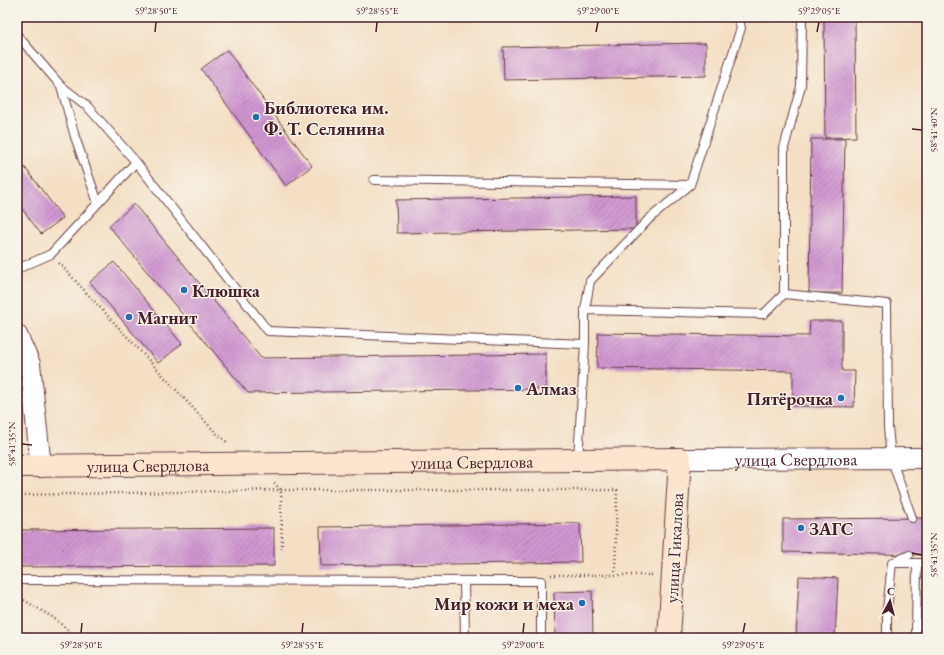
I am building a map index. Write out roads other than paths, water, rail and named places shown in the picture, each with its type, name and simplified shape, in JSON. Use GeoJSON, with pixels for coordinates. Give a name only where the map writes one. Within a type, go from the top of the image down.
{"type":"FeatureCollection","features":[{"type":"Feature","properties":{"kind":"main road","name":"улица Свердлова"},"geometry":{"type":"LineString","coordinates":[[17,466],[41,467],[680,459]]}},
{"type":"Feature","properties":{"kind":"main road","name":"улица Гикалова"},"geometry":{"type":"LineString","coordinates":[[669,638],[680,459]]}},
{"type":"Feature","properties":{"kind":"street"},"geometry":{"type":"LineString","coordinates":[[17,335],[30,364],[41,467]]}},
{"type":"Feature","properties":{"kind":"street","name":"улица Свердлова"},"geometry":{"type":"LineString","coordinates":[[680,459],[927,458]]}},
{"type":"Feature","properties":{"kind":"lane"},"geometry":{"type":"LineString","coordinates":[[577,460],[585,344],[585,310],[590,281],[648,219],[690,185],[741,28],[738,17]]}},
{"type":"Feature","properties":{"kind":"lane"},"geometry":{"type":"LineString","coordinates":[[585,310],[764,314],[784,294],[784,148],[801,86],[802,17]]}},
{"type":"Feature","properties":{"kind":"lane"},"geometry":{"type":"LineString","coordinates":[[17,34],[61,86],[87,106],[136,162],[268,332],[585,344]]}},
{"type":"Feature","properties":{"kind":"lane"},"geometry":{"type":"LineString","coordinates":[[61,86],[75,137],[98,203]]}},
{"type":"Feature","properties":{"kind":"lane"},"geometry":{"type":"LineString","coordinates":[[17,269],[51,254],[136,162]]}},
{"type":"Feature","properties":{"kind":"lane"},"geometry":{"type":"LineString","coordinates":[[374,180],[690,185]]}},
{"type":"Feature","properties":{"kind":"lane"},"geometry":{"type":"LineString","coordinates":[[784,294],[887,304],[888,427],[891,458],[912,518]]}},
{"type":"Feature","properties":{"kind":"lane"},"geometry":{"type":"LineString","coordinates":[[892,564],[909,555]]}},
{"type":"Feature","properties":{"kind":"lane"},"geometry":{"type":"LineString","coordinates":[[916,638],[917,563]]}},
{"type":"Feature","properties":{"kind":"lane"},"geometry":{"type":"LineString","coordinates":[[892,564],[927,563]]}},
{"type":"Feature","properties":{"kind":"lane"},"geometry":{"type":"LineString","coordinates":[[887,638],[887,610],[892,564]]}},
{"type":"Feature","properties":{"kind":"lane"},"geometry":{"type":"LineString","coordinates":[[20,580],[541,581],[541,638]]}},
{"type":"Feature","properties":{"kind":"lane"},"geometry":{"type":"LineString","coordinates":[[464,581],[465,638]]}},
{"type":"Feature","properties":{"kind":"place","name":"Библиотека им. Ф. Т. Селянина"},"geometry":{"type":"Point","coordinates":[256,117]}},
{"type":"Feature","properties":{"kind":"place","name":"Клюшка"},"geometry":{"type":"Point","coordinates":[184,290]}},
{"type":"Feature","properties":{"kind":"place","name":"Магнит"},"geometry":{"type":"Point","coordinates":[129,317]}},
{"type":"Feature","properties":{"kind":"place","name":"Алмаз"},"geometry":{"type":"Point","coordinates":[518,388]}},
{"type":"Feature","properties":{"kind":"place","name":"Пятёрочка"},"geometry":{"type":"Point","coordinates":[841,398]}},
{"type":"Feature","properties":{"kind":"place","name":"ЗАГС"},"geometry":{"type":"Point","coordinates":[801,528]}},
{"type":"Feature","properties":{"kind":"place","name":"Мир кожи и меха"},"geometry":{"type":"Point","coordinates":[582,603]}}]}
